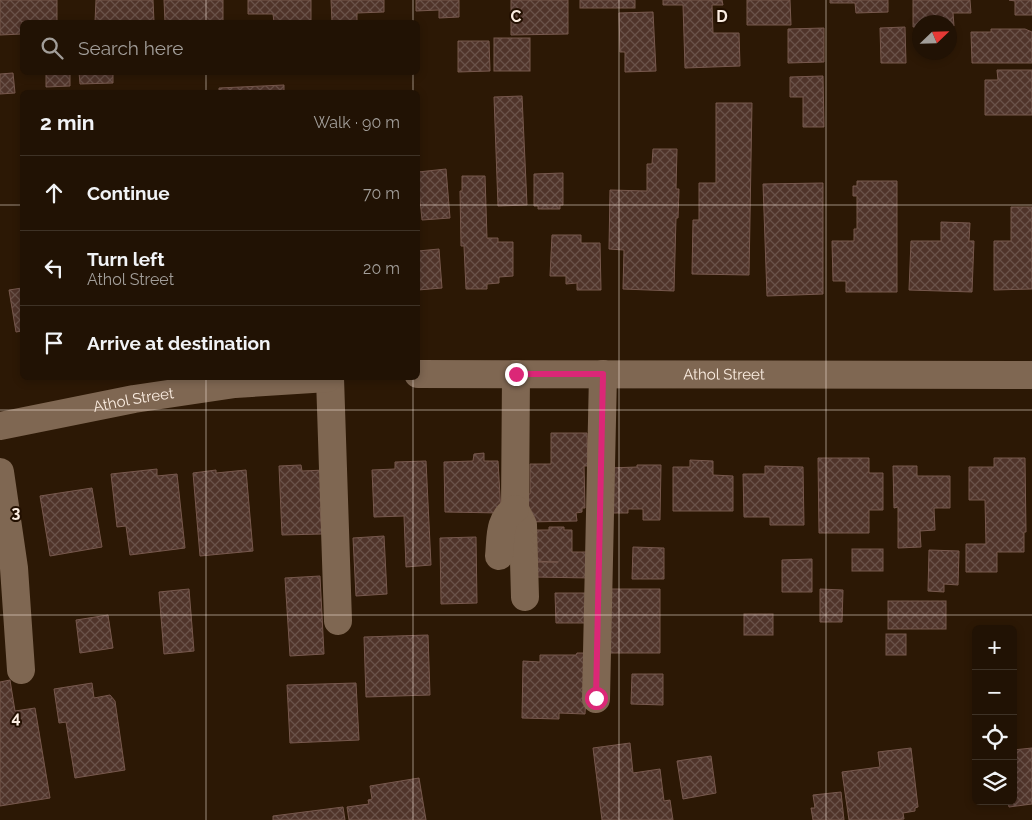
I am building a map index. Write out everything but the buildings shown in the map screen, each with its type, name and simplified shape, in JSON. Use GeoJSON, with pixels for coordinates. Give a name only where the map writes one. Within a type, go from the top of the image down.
{"type":"FeatureCollection","features":[{"type":"Feature","properties":{"kind":"street","name":"Athol Street"},"geometry":{"type":"LineString","coordinates":[[420,374],[1032,375]]}},
{"type":"Feature","properties":{"kind":"street"},"geometry":{"type":"LineString","coordinates":[[516,374],[515,509],[523,524],[525,597]]}},
{"type":"Feature","properties":{"kind":"street"},"geometry":{"type":"LineString","coordinates":[[596,698],[603,374]]}},
{"type":"Feature","properties":{"kind":"street","name":"Athol Street"},"geometry":{"type":"LineString","coordinates":[[0,426],[134,399],[235,384],[298,380]]}},
{"type":"Feature","properties":{"kind":"street"},"geometry":{"type":"LineString","coordinates":[[329,380],[338,621]]}},
{"type":"Feature","properties":{"kind":"street"},"geometry":{"type":"LineString","coordinates":[[0,472],[14,568],[21,670]]}},
{"type":"Feature","properties":{"kind":"street"},"geometry":{"type":"LineString","coordinates":[[499,556],[502,521],[515,509]]}},
{"type":"Feature","properties":{"kind":"route"},"geometry":{"type":"LineString","coordinates":[[516,374],[603,374],[596,698]]}}]}
